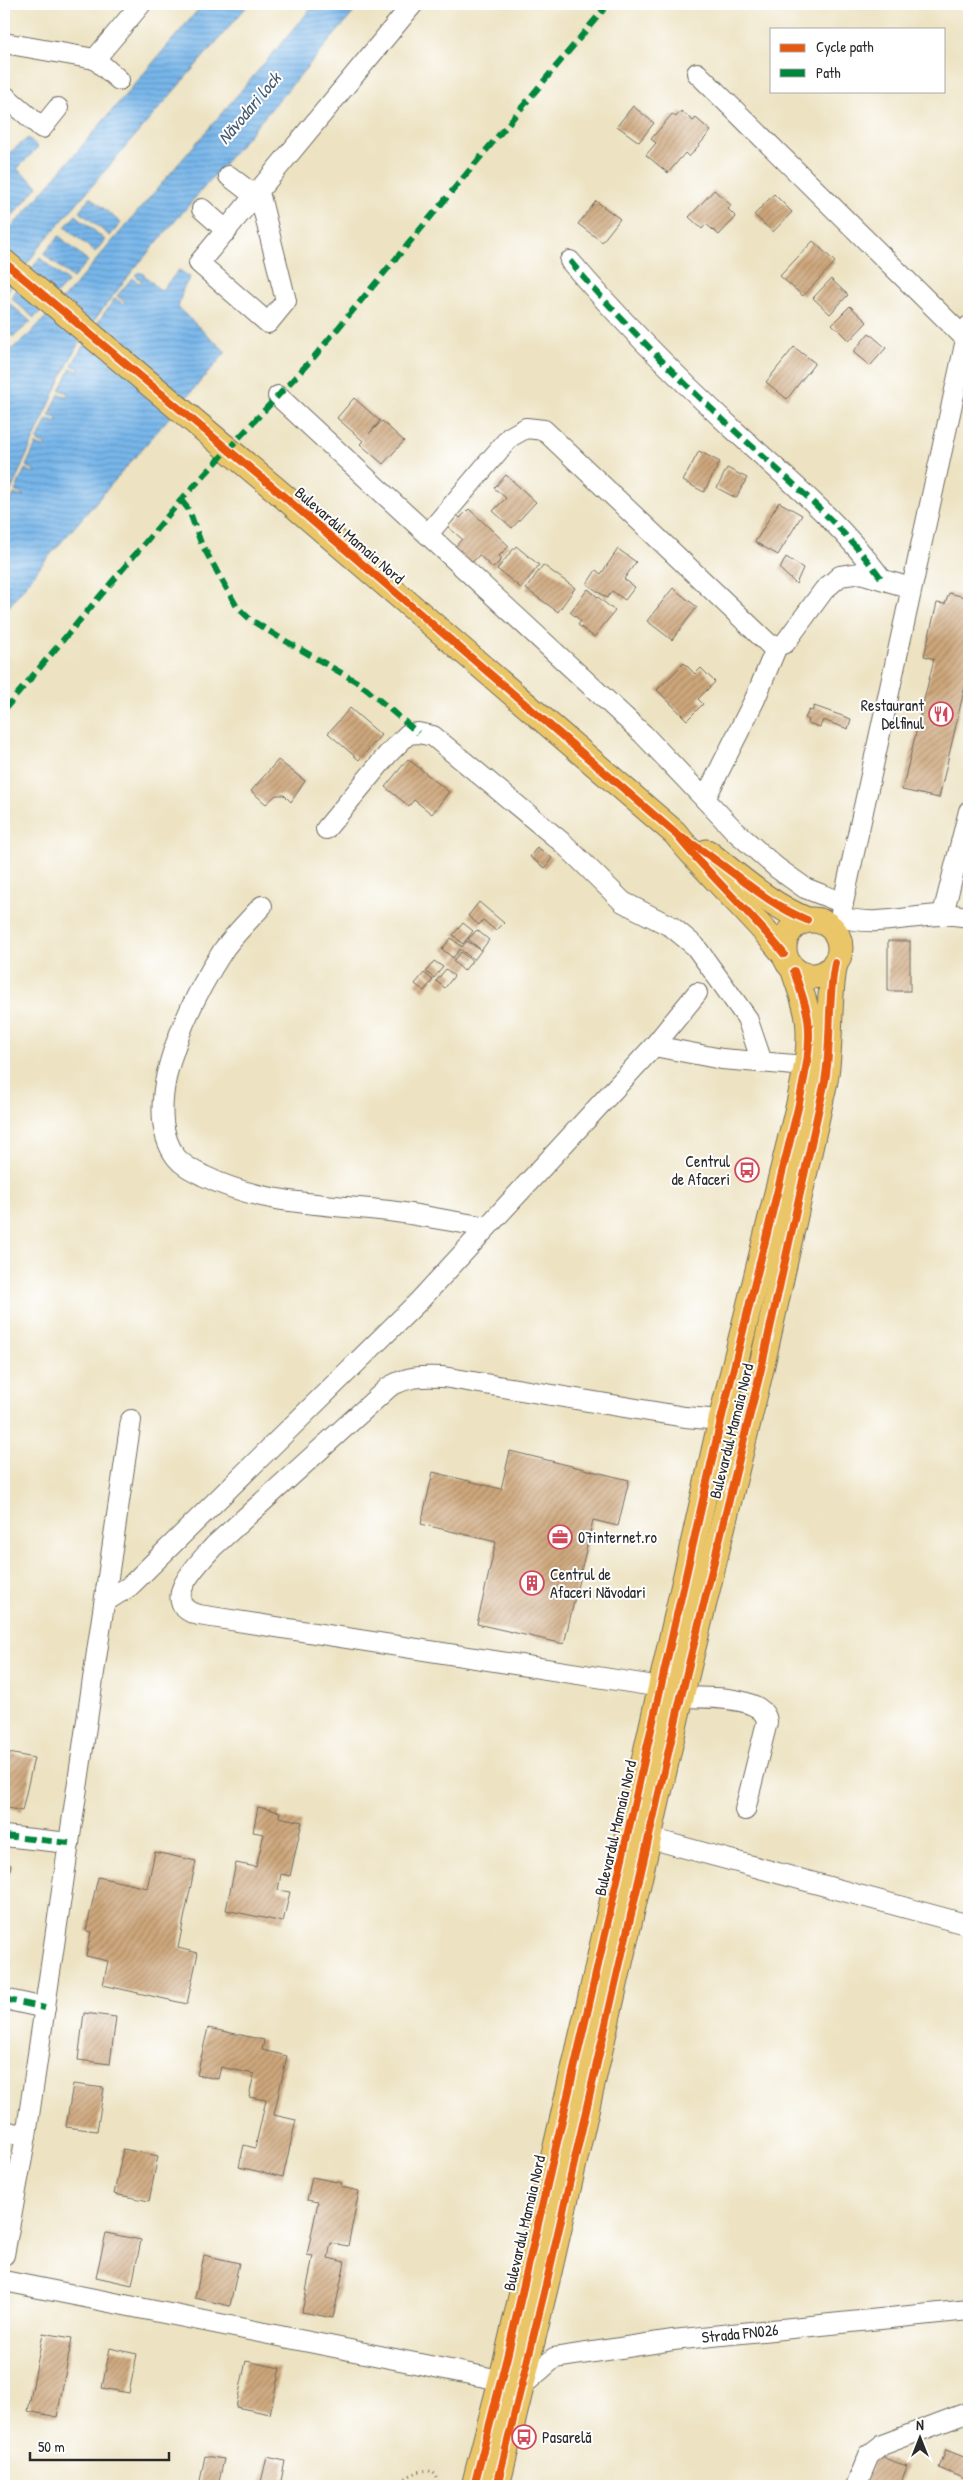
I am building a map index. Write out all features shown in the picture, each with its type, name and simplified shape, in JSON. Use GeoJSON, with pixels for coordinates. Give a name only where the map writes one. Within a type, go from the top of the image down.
{"type":"FeatureCollection","features":[{"type":"Feature","properties":{"kind":"main road","name":"Bulevardul Mamaia Nord"},"geometry":{"type":"LineString","coordinates":[[4,262],[274,488],[675,833],[706,851],[788,912],[825,924],[838,916],[840,946],[831,985],[828,1063],[825,1081],[761,1368],[671,1692],[511,2383],[497,2486]]}},
{"type":"Feature","properties":{"kind":"main road","name":"Bulevardul Mamaia Nord"},"geometry":{"type":"LineString","coordinates":[[474,2486],[511,2383],[649,1838],[671,1692],[721,1420],[798,1108],[806,1066],[808,1020],[789,962],[754,917],[698,863],[675,833]]}},
{"type":"Feature","properties":{"kind":"main road"},"geometry":{"type":"LineString","coordinates":[[808,920],[791,929],[786,937],[789,962],[812,976],[829,970],[836,963]]}},
{"type":"Feature","properties":{"kind":"street"},"geometry":{"type":"LineString","coordinates":[[95,58],[141,4]]}},
{"type":"Feature","properties":{"kind":"street"},"geometry":{"type":"LineString","coordinates":[[229,176],[257,194],[286,301],[268,323],[199,263],[227,231],[257,194],[413,4]]}},
{"type":"Feature","properties":{"kind":"street"},"geometry":{"type":"LineString","coordinates":[[4,43],[95,58],[119,80]]}},
{"type":"Feature","properties":{"kind":"street"},"geometry":{"type":"LineString","coordinates":[[697,73],[968,333],[838,916]]}},
{"type":"Feature","properties":{"kind":"street"},"geometry":{"type":"LineString","coordinates":[[4,95],[42,128],[58,108]]}},
{"type":"Feature","properties":{"kind":"street"},"geometry":{"type":"LineString","coordinates":[[202,209],[227,231]]}},
{"type":"Feature","properties":{"kind":"street"},"geometry":{"type":"LineString","coordinates":[[570,261],[611,309],[708,406],[853,542],[881,578]]}},
{"type":"Feature","properties":{"kind":"street"},"geometry":{"type":"LineString","coordinates":[[278,396],[643,734],[736,832],[777,868],[805,888],[838,916],[859,922],[943,914],[969,917]]}},
{"type":"Feature","properties":{"kind":"street"},"geometry":{"type":"LineString","coordinates":[[428,534],[510,437],[526,428],[544,430],[770,645],[777,646],[785,643],[824,590],[840,576],[860,574],[881,578],[911,588]]}},
{"type":"Feature","properties":{"kind":"street"},"geometry":{"type":"LineString","coordinates":[[705,799],[755,699],[777,646]]}},
{"type":"Feature","properties":{"kind":"street"},"geometry":{"type":"LineString","coordinates":[[326,829],[388,754],[408,734],[418,733],[432,736],[564,844],[623,902],[672,927],[695,946],[747,1018],[762,1062]]}},
{"type":"Feature","properties":{"kind":"street"},"geometry":{"type":"LineString","coordinates":[[943,914],[969,811]]}},
{"type":"Feature","properties":{"kind":"street"},"geometry":{"type":"LineString","coordinates":[[262,906],[225,948],[203,985],[171,1058],[165,1084],[162,1111],[165,1136],[176,1157],[188,1168],[220,1184],[254,1195],[315,1205],[390,1211],[486,1227]]}},
{"type":"Feature","properties":{"kind":"street"},"geometry":{"type":"LineString","coordinates":[[106,1602],[130,1586],[420,1301],[654,1046],[697,993]]}},
{"type":"Feature","properties":{"kind":"street"},"geometry":{"type":"LineString","coordinates":[[654,1046],[722,1059],[806,1066]]}},
{"type":"Feature","properties":{"kind":"street"},"geometry":{"type":"LineString","coordinates":[[721,1420],[685,1417],[443,1378],[422,1376],[405,1378],[390,1387],[214,1546],[192,1571],[184,1584],[180,1598],[181,1605],[187,1612],[199,1615],[753,1704],[762,1709],[766,1715],[767,1722],[745,1810]]}},
{"type":"Feature","properties":{"kind":"street"},"geometry":{"type":"LineString","coordinates":[[4,2255],[26,2136],[106,1602],[131,1420]]}},
{"type":"Feature","properties":{"kind":"street"},"geometry":{"type":"LineString","coordinates":[[4,1836],[69,1843]]}},
{"type":"Feature","properties":{"kind":"street"},"geometry":{"type":"LineString","coordinates":[[649,1838],[969,1925]]}},
{"type":"Feature","properties":{"kind":"street"},"geometry":{"type":"LineString","coordinates":[[4,1999],[45,2008]]}},
{"type":"Feature","properties":{"kind":"street"},"geometry":{"type":"LineString","coordinates":[[4,2130],[26,2136]]}},
{"type":"Feature","properties":{"kind":"street"},"geometry":{"type":"LineString","coordinates":[[4,2281],[511,2383]]}},
{"type":"Feature","properties":{"kind":"street","name":"Strada FN026"},"geometry":{"type":"LineString","coordinates":[[511,2383],[554,2358],[673,2340],[969,2310]]}},
{"type":"Feature","properties":{"kind":"street"},"geometry":{"type":"LineString","coordinates":[[856,2486],[869,2455],[882,2445],[969,2412]]}},
{"type":"Feature","properties":{"kind":"path"},"geometry":{"type":"LineString","coordinates":[[393,2486],[419,2471],[427,2471],[433,2474],[439,2486]]}},
{"type":"Feature","properties":{"kind":"water"},"geometry":{"type":"Polygon","coordinates":[[[203,4],[249,4],[40,246],[4,296],[4,234],[23,215],[203,4]]]}},
{"type":"Feature","properties":{"kind":"water","name":"Năvodari lock"},"geometry":{"type":"Polygon","coordinates":[[[315,4],[361,4],[134,269],[98,315],[76,348],[62,376],[4,506],[4,355],[29,335],[69,292],[315,4]]]}},
{"type":"Feature","properties":{"kind":"water"},"geometry":{"type":"Polygon","coordinates":[[[28,138],[38,147],[17,169],[38,186],[4,226],[4,153],[8,154],[28,138]]]}},
{"type":"Feature","properties":{"kind":"water"},"geometry":{"type":"Polygon","coordinates":[[[90,197],[121,223],[110,236],[79,211],[90,197]]]}},
{"type":"Feature","properties":{"kind":"water"},"geometry":{"type":"Polygon","coordinates":[[[76,215],[105,240],[95,252],[65,227],[76,215]]]}},
{"type":"Feature","properties":{"kind":"water"},"geometry":{"type":"Polygon","coordinates":[[[59,236],[88,261],[73,278],[44,254],[59,236]]]}},
{"type":"Feature","properties":{"kind":"water"},"geometry":{"type":"Polygon","coordinates":[[[40,258],[68,282],[52,299],[26,276],[40,258]]]}},
{"type":"Feature","properties":{"kind":"water"},"geometry":{"type":"Polygon","coordinates":[[[179,270],[190,277],[183,289],[178,308],[226,352],[38,569],[4,613],[4,520],[10,523],[11,520],[4,517],[4,515],[14,494],[22,497],[23,495],[15,491],[25,469],[34,473],[34,470],[26,466],[36,444],[44,447],[46,445],[37,441],[47,419],[57,421],[57,418],[49,416],[59,394],[67,396],[68,393],[60,390],[71,368],[78,371],[80,369],[72,365],[91,332],[115,298],[123,304],[125,302],[117,296],[132,278],[139,283],[142,281],[135,275],[137,273],[142,273],[161,291],[179,270]]]}},
{"type":"Feature","properties":{"kind":"water"},"geometry":{"type":"Polygon","coordinates":[[[24,279],[50,302],[34,318],[11,298],[24,279]]]}},
{"type":"Feature","properties":{"kind":"water"},"geometry":{"type":"Polygon","coordinates":[[[8,302],[31,322],[13,337],[4,329],[4,307],[8,302]]]}},
{"type":"Feature","properties":{"kind":"building"},"geometry":{"type":"Polygon","coordinates":[[[633,106],[654,123],[639,142],[617,126],[633,106]]]}},
{"type":"Feature","properties":{"kind":"building"},"geometry":{"type":"Polygon","coordinates":[[[681,111],[693,121],[696,118],[711,131],[689,157],[685,153],[668,173],[646,155],[656,143],[651,139],[672,114],[676,117],[681,111]]]}},
{"type":"Feature","properties":{"kind":"building"},"geometry":{"type":"Polygon","coordinates":[[[714,190],[731,205],[728,209],[736,217],[719,235],[706,224],[702,229],[689,217],[714,190]]]}},
{"type":"Feature","properties":{"kind":"building"},"geometry":{"type":"Polygon","coordinates":[[[774,194],[792,212],[773,232],[754,215],[774,194]]]}},
{"type":"Feature","properties":{"kind":"building"},"geometry":{"type":"Polygon","coordinates":[[[596,201],[620,219],[602,242],[578,224],[596,201]]]}},
{"type":"Feature","properties":{"kind":"building"},"geometry":{"type":"Polygon","coordinates":[[[813,241],[835,262],[803,296],[780,276],[813,241]]]}},
{"type":"Feature","properties":{"kind":"building"},"geometry":{"type":"Polygon","coordinates":[[[831,279],[848,295],[830,314],[813,298],[831,279]]]}},
{"type":"Feature","properties":{"kind":"building"},"geometry":{"type":"Polygon","coordinates":[[[850,306],[867,322],[849,341],[832,324],[850,306]]]}},
{"type":"Feature","properties":{"kind":"building"},"geometry":{"type":"Polygon","coordinates":[[[869,333],[886,348],[870,366],[853,352],[869,333]]]}},
{"type":"Feature","properties":{"kind":"building"},"geometry":{"type":"Polygon","coordinates":[[[794,347],[815,363],[787,399],[766,382],[794,347]]]}},
{"type":"Feature","properties":{"kind":"building"},"geometry":{"type":"Polygon","coordinates":[[[354,398],[380,421],[369,434],[382,421],[404,441],[383,464],[360,444],[363,441],[337,418],[354,398]]]}},
{"type":"Feature","properties":{"kind":"building"},"geometry":{"type":"Polygon","coordinates":[[[699,451],[720,462],[704,492],[683,481],[699,451]]]}},
{"type":"Feature","properties":{"kind":"building"},"geometry":{"type":"Polygon","coordinates":[[[727,468],[747,478],[736,498],[717,488],[727,468]]]}},
{"type":"Feature","properties":{"kind":"building"},"geometry":{"type":"Polygon","coordinates":[[[506,475],[536,502],[512,528],[493,511],[506,498],[494,488],[506,475]]]}},
{"type":"Feature","properties":{"kind":"building"},"geometry":{"type":"Polygon","coordinates":[[[779,502],[802,515],[778,555],[755,542],[779,502]]]}},
{"type":"Feature","properties":{"kind":"building"},"geometry":{"type":"Polygon","coordinates":[[[469,509],[509,546],[499,556],[502,559],[493,568],[479,555],[470,565],[453,549],[462,539],[447,526],[457,515],[460,518],[469,509]]]}},
{"type":"Feature","properties":{"kind":"building"},"geometry":{"type":"Polygon","coordinates":[[[516,546],[539,565],[521,588],[497,569],[516,546]]]}},
{"type":"Feature","properties":{"kind":"building"},"geometry":{"type":"Polygon","coordinates":[[[618,549],[636,562],[624,579],[635,587],[625,600],[612,591],[607,598],[587,584],[596,570],[601,574],[618,549]]]}},
{"type":"Feature","properties":{"kind":"building"},"geometry":{"type":"Polygon","coordinates":[[[786,557],[803,568],[796,584],[780,569],[786,557]]]}},
{"type":"Feature","properties":{"kind":"building"},"geometry":{"type":"Polygon","coordinates":[[[543,565],[575,588],[558,612],[526,589],[543,565]]]}},
{"type":"Feature","properties":{"kind":"building"},"geometry":{"type":"Polygon","coordinates":[[[673,588],[697,607],[672,640],[647,621],[673,588]]]}},
{"type":"Feature","properties":{"kind":"building"},"geometry":{"type":"Polygon","coordinates":[[[588,589],[615,611],[594,637],[578,625],[581,621],[570,612],[588,589]]]}},
{"type":"Feature","properties":{"kind":"building"},"geometry":{"type":"Polygon","coordinates":[[[949,593],[969,598],[969,669],[939,798],[902,790],[934,659],[924,656],[937,603],[945,604],[949,593]]]}},
{"type":"Feature","properties":{"kind":"building"},"geometry":{"type":"Polygon","coordinates":[[[684,663],[695,674],[701,668],[715,682],[698,699],[703,704],[687,720],[657,690],[684,663]]]}},
{"type":"Feature","properties":{"kind":"building"},"geometry":{"type":"Polygon","coordinates":[[[814,706],[851,719],[848,729],[823,720],[820,727],[808,723],[809,720],[805,718],[809,710],[812,711],[814,706]]]}},
{"type":"Feature","properties":{"kind":"building"},"geometry":{"type":"Polygon","coordinates":[[[350,708],[381,735],[359,760],[328,733],[350,708]]]}},
{"type":"Feature","properties":{"kind":"building"},"geometry":{"type":"Polygon","coordinates":[[[408,759],[449,792],[432,814],[414,800],[409,806],[385,787],[408,759]]]}},
{"type":"Feature","properties":{"kind":"building"},"geometry":{"type":"Polygon","coordinates":[[[278,760],[305,781],[291,802],[284,795],[276,795],[266,804],[251,791],[278,760]]]}},
{"type":"Feature","properties":{"kind":"building"},"geometry":{"type":"Polygon","coordinates":[[[537,847],[552,858],[545,868],[530,857],[537,847]]]}},
{"type":"Feature","properties":{"kind":"building"},"geometry":{"type":"Polygon","coordinates":[[[479,902],[504,923],[496,931],[483,920],[479,925],[468,916],[479,902]]]}},
{"type":"Feature","properties":{"kind":"building"},"geometry":{"type":"Polygon","coordinates":[[[463,923],[473,931],[463,944],[453,935],[463,923]]]}},
{"type":"Feature","properties":{"kind":"building"},"geometry":{"type":"Polygon","coordinates":[[[477,930],[489,940],[474,960],[460,949],[453,958],[442,949],[451,938],[462,947],[467,941],[481,950],[468,939],[477,930]]]}},
{"type":"Feature","properties":{"kind":"building"},"geometry":{"type":"Polygon","coordinates":[[[888,941],[910,941],[910,991],[888,991],[888,941]]]}},
{"type":"Feature","properties":{"kind":"building"},"geometry":{"type":"Polygon","coordinates":[[[461,952],[472,961],[464,971],[453,961],[461,952]]]}},
{"type":"Feature","properties":{"kind":"building"},"geometry":{"type":"Polygon","coordinates":[[[434,961],[443,967],[434,978],[426,972],[434,961]]]}},
{"type":"Feature","properties":{"kind":"building"},"geometry":{"type":"Polygon","coordinates":[[[446,969],[454,976],[445,988],[436,981],[446,969]]]}},
{"type":"Feature","properties":{"kind":"building"},"geometry":{"type":"Polygon","coordinates":[[[424,973],[433,980],[424,991],[415,984],[424,973]]]}},
{"type":"Feature","properties":{"kind":"building","name":"Centrul de Afaceri Năvodari"},"geometry":{"type":"Polygon","coordinates":[[[510,1451],[629,1480],[618,1526],[593,1520],[564,1644],[477,1624],[496,1542],[421,1524],[433,1472],[501,1489],[510,1451]]]}},
{"type":"Feature","properties":{"kind":"building"},"geometry":{"type":"Polygon","coordinates":[[[4,1752],[34,1758],[22,1811],[4,1807],[4,1752]]]}},
{"type":"Feature","properties":{"kind":"building"},"geometry":{"type":"Polygon","coordinates":[[[258,1807],[280,1812],[279,1817],[302,1822],[290,1876],[281,1874],[278,1890],[290,1892],[283,1922],[226,1910],[236,1863],[256,1867],[264,1834],[253,1832],[258,1807]]]}},
{"type":"Feature","properties":{"kind":"building"},"geometry":{"type":"Polygon","coordinates":[[[155,1852],[196,1861],[178,1948],[198,1953],[187,2004],[103,1985],[108,1961],[86,1956],[91,1932],[86,1931],[98,1877],[147,1888],[155,1852]]]}},
{"type":"Feature","properties":{"kind":"building"},"geometry":{"type":"Polygon","coordinates":[[[4,1863],[11,1865],[5,1894],[4,1894],[4,1863]]]}},
{"type":"Feature","properties":{"kind":"building"},"geometry":{"type":"Polygon","coordinates":[[[84,2013],[116,2017],[110,2064],[78,2060],[84,2013]]]}},
{"type":"Feature","properties":{"kind":"building"},"geometry":{"type":"Polygon","coordinates":[[[208,2028],[264,2040],[262,2050],[287,2056],[274,2115],[296,2120],[283,2177],[239,2167],[244,2145],[255,2148],[266,2100],[249,2097],[254,2074],[221,2067],[218,2079],[197,2075],[208,2028]]]}},
{"type":"Feature","properties":{"kind":"building"},"geometry":{"type":"Polygon","coordinates":[[[73,2084],[104,2088],[97,2131],[66,2127],[73,2084]]]}},
{"type":"Feature","properties":{"kind":"building"},"geometry":{"type":"Polygon","coordinates":[[[123,2149],[158,2156],[149,2201],[114,2194],[123,2149]]]}},
{"type":"Feature","properties":{"kind":"building"},"geometry":{"type":"Polygon","coordinates":[[[312,2177],[342,2183],[341,2187],[359,2191],[348,2246],[331,2243],[328,2258],[345,2262],[333,2318],[302,2312],[313,2256],[307,2255],[318,2202],[307,2200],[312,2177]]]}},
{"type":"Feature","properties":{"kind":"building"},"geometry":{"type":"Polygon","coordinates":[[[106,2233],[141,2240],[132,2285],[96,2277],[106,2233]]]}},
{"type":"Feature","properties":{"kind":"building"},"geometry":{"type":"Polygon","coordinates":[[[204,2255],[239,2263],[230,2306],[195,2298],[204,2255]]]}},
{"type":"Feature","properties":{"kind":"building"},"geometry":{"type":"Polygon","coordinates":[[[43,2333],[72,2338],[57,2417],[28,2411],[43,2333]]]}},
{"type":"Feature","properties":{"kind":"building"},"geometry":{"type":"Polygon","coordinates":[[[110,2348],[137,2354],[129,2393],[102,2388],[110,2348]]]}},
{"type":"Feature","properties":{"kind":"building"},"geometry":{"type":"Polygon","coordinates":[[[246,2361],[280,2368],[270,2414],[236,2407],[246,2361]]]}},
{"type":"Feature","properties":{"kind":"building"},"geometry":{"type":"Polygon","coordinates":[[[946,2450],[969,2459],[969,2481],[939,2468],[946,2450]]]}},
{"type":"Feature","properties":{"kind":"building"},"geometry":{"type":"Polygon","coordinates":[[[875,2455],[907,2466],[900,2486],[864,2486],[875,2455]]]}},
{"type":"Feature","properties":{"kind":"building"},"geometry":{"type":"Polygon","coordinates":[[[205,2456],[224,2459],[218,2486],[199,2486],[205,2456]]]}},
{"type":"Feature","properties":{"kind":"building"},"geometry":{"type":"Polygon","coordinates":[[[267,2457],[285,2461],[280,2486],[260,2486],[267,2457]]]}},
{"type":"Feature","properties":{"kind":"marked path"},"geometry":{"type":"LineString","coordinates":[[4,710],[181,500],[314,357],[608,4]]}},
{"type":"Feature","properties":{"kind":"marked path"},"geometry":{"type":"LineString","coordinates":[[570,261],[629,327],[671,369],[830,519],[865,557],[881,578]]}},
{"type":"Feature","properties":{"kind":"marked path"},"geometry":{"type":"LineString","coordinates":[[181,500],[189,510],[201,543],[237,607],[251,620],[359,683],[418,733]]}},
{"type":"Feature","properties":{"kind":"marked path"},"geometry":{"type":"LineString","coordinates":[[4,1836],[69,1843]]}},
{"type":"Feature","properties":{"kind":"marked path"},"geometry":{"type":"LineString","coordinates":[[4,1999],[45,2008]]}},
{"type":"Feature","properties":{"kind":"cycle path"},"geometry":{"type":"LineString","coordinates":[[4,262],[274,488],[675,833],[784,954]]}},
{"type":"Feature","properties":{"kind":"cycle path"},"geometry":{"type":"LineString","coordinates":[[681,837],[774,903],[807,920]]}},
{"type":"Feature","properties":{"kind":"cycle path"},"geometry":{"type":"LineString","coordinates":[[497,2486],[549,2272],[681,1697],[761,1369],[825,1081],[831,992],[835,963]]}},
{"type":"Feature","properties":{"kind":"cycle path"},"geometry":{"type":"LineString","coordinates":[[474,2486],[507,2357],[721,1420],[807,1064],[808,1019],[794,971]]}},
{"type":"Feature","properties":{"kind":"place","name":"Restaurant Delfinul"},"geometry":{"type":"Point","coordinates":[941,714]}},
{"type":"Feature","properties":{"kind":"place","name":"Centrul de Afaceri"},"geometry":{"type":"Point","coordinates":[747,1170]}},
{"type":"Feature","properties":{"kind":"place","name":"07internet.ro"},"geometry":{"type":"Point","coordinates":[560,1537]}},
{"type":"Feature","properties":{"kind":"place","name":"Centrul de Afaceri Năvodari"},"geometry":{"type":"Point","coordinates":[532,1583]}},
{"type":"Feature","properties":{"kind":"place","name":"Pasarelă"},"geometry":{"type":"Point","coordinates":[524,2437]}}]}
